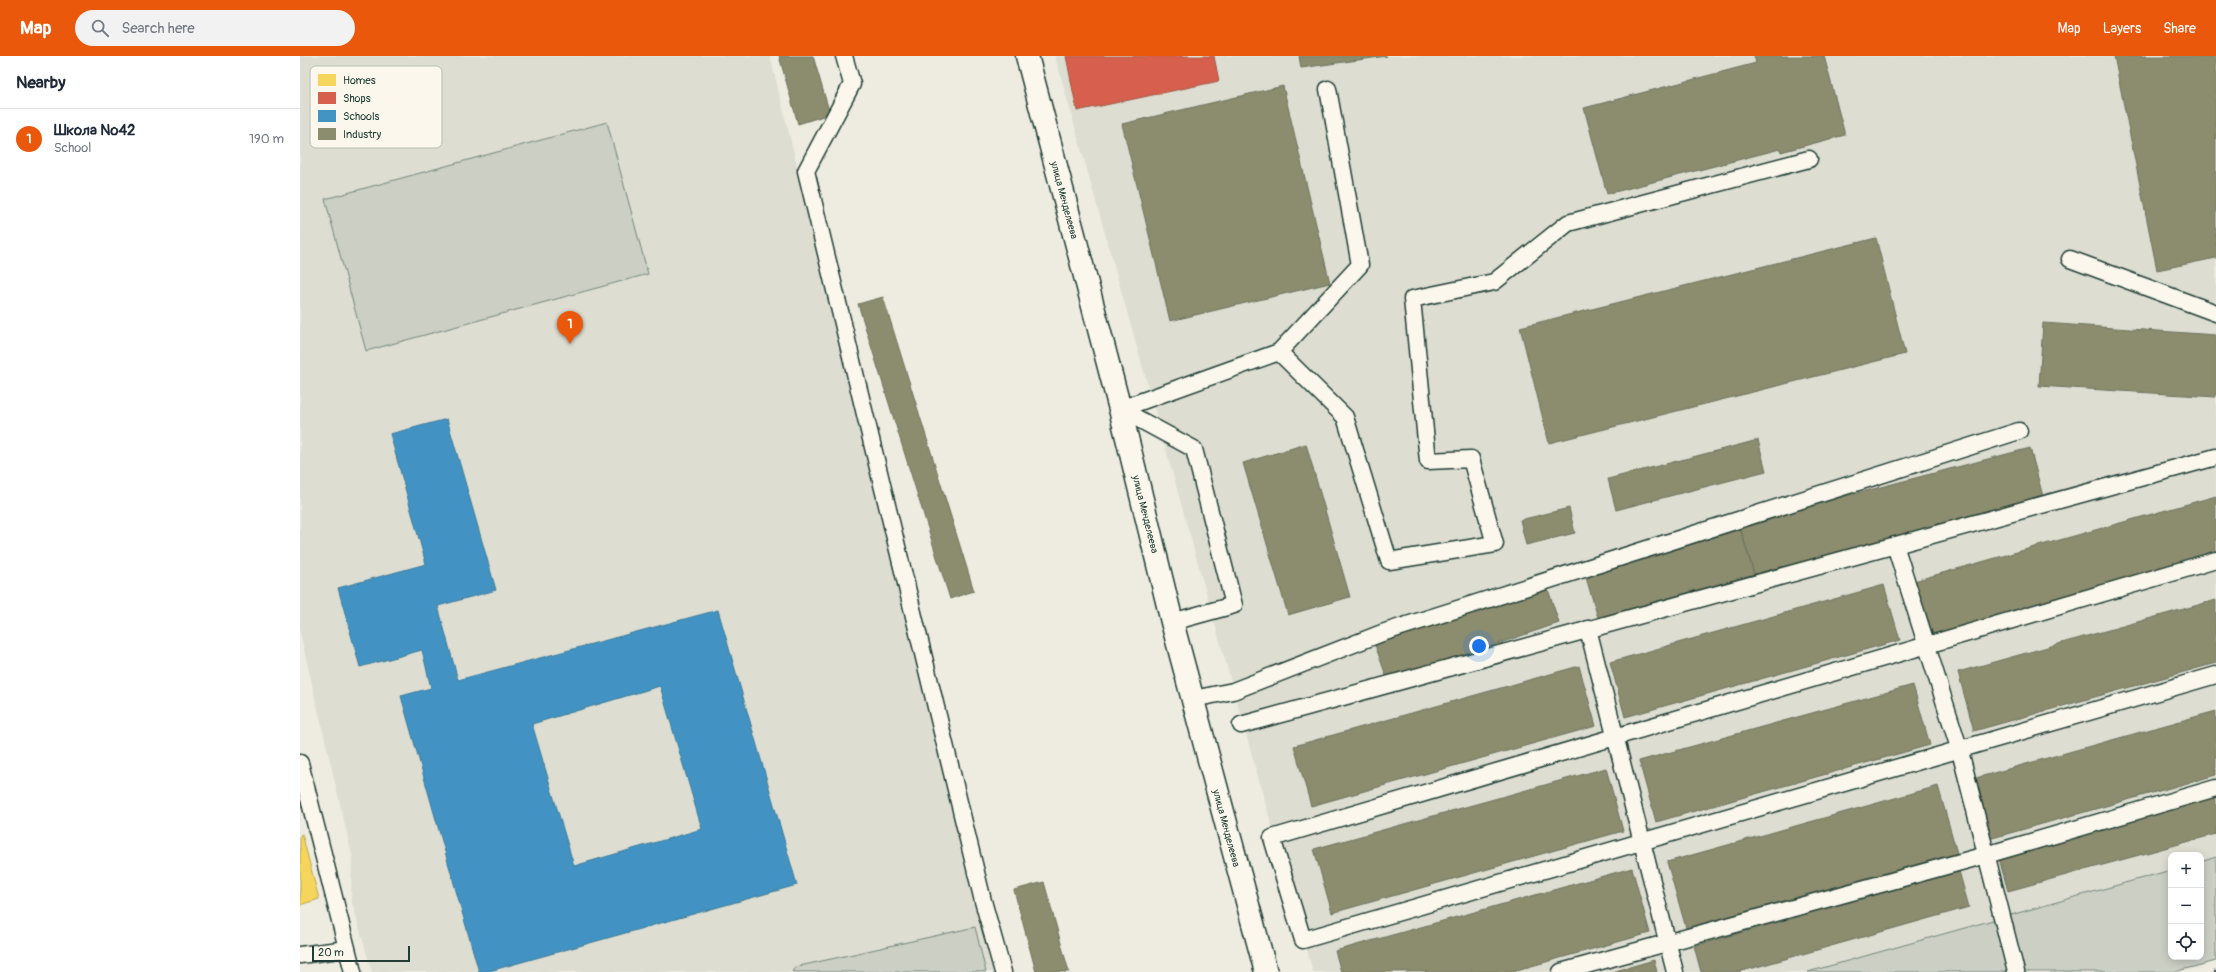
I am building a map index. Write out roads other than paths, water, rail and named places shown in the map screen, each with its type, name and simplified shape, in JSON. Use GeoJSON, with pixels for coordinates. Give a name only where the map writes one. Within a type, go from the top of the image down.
{"type":"FeatureCollection","features":[{"type":"Feature","properties":{"kind":"street","name":"улица Менделеева"},"geometry":{"type":"LineString","coordinates":[[1027,56],[1120,409],[1172,622],[1266,972]]}},
{"type":"Feature","properties":{"kind":"lane"},"geometry":{"type":"LineString","coordinates":[[844,56],[852,84],[806,171],[982,893],[1003,972]]}},
{"type":"Feature","properties":{"kind":"lane"},"geometry":{"type":"LineString","coordinates":[[1120,409],[1279,352],[1360,264],[1328,89]]}},
{"type":"Feature","properties":{"kind":"lane"},"geometry":{"type":"LineString","coordinates":[[1279,352],[1345,417],[1389,561],[1495,544],[1471,459],[1428,461],[1412,299],[1494,282],[1568,223],[1809,159]]}},
{"type":"Feature","properties":{"kind":"lane"},"geometry":{"type":"LineString","coordinates":[[2070,259],[2216,313]]}},
{"type":"Feature","properties":{"kind":"lane"},"geometry":{"type":"LineString","coordinates":[[1120,409],[1194,450],[1234,605],[1172,622]]}},
{"type":"Feature","properties":{"kind":"lane"},"geometry":{"type":"LineString","coordinates":[[1192,698],[1233,691],[1382,632],[2019,431]]}},
{"type":"Feature","properties":{"kind":"lane"},"geometry":{"type":"LineString","coordinates":[[1241,725],[2216,457]]}},
{"type":"Feature","properties":{"kind":"lane"},"geometry":{"type":"LineString","coordinates":[[1895,545],[1960,751],[2016,972]]}},
{"type":"Feature","properties":{"kind":"lane"},"geometry":{"type":"LineString","coordinates":[[2216,560],[1272,838],[1303,940],[1960,751],[2216,675]]}},
{"type":"Feature","properties":{"kind":"lane"},"geometry":{"type":"LineString","coordinates":[[1588,630],[1675,972]]}},
{"type":"Feature","properties":{"kind":"lane"},"geometry":{"type":"LineString","coordinates":[[300,763],[353,972]]}},
{"type":"Feature","properties":{"kind":"lane"},"geometry":{"type":"LineString","coordinates":[[1561,972],[1986,855],[2216,788]]}},
{"type":"Feature","properties":{"kind":"lane"},"geometry":{"type":"LineString","coordinates":[[300,954],[347,949]]}},
{"type":"Feature","properties":{"kind":"place","name":"Школа №42"},"geometry":{"type":"Point","coordinates":[570,344]}}]}
